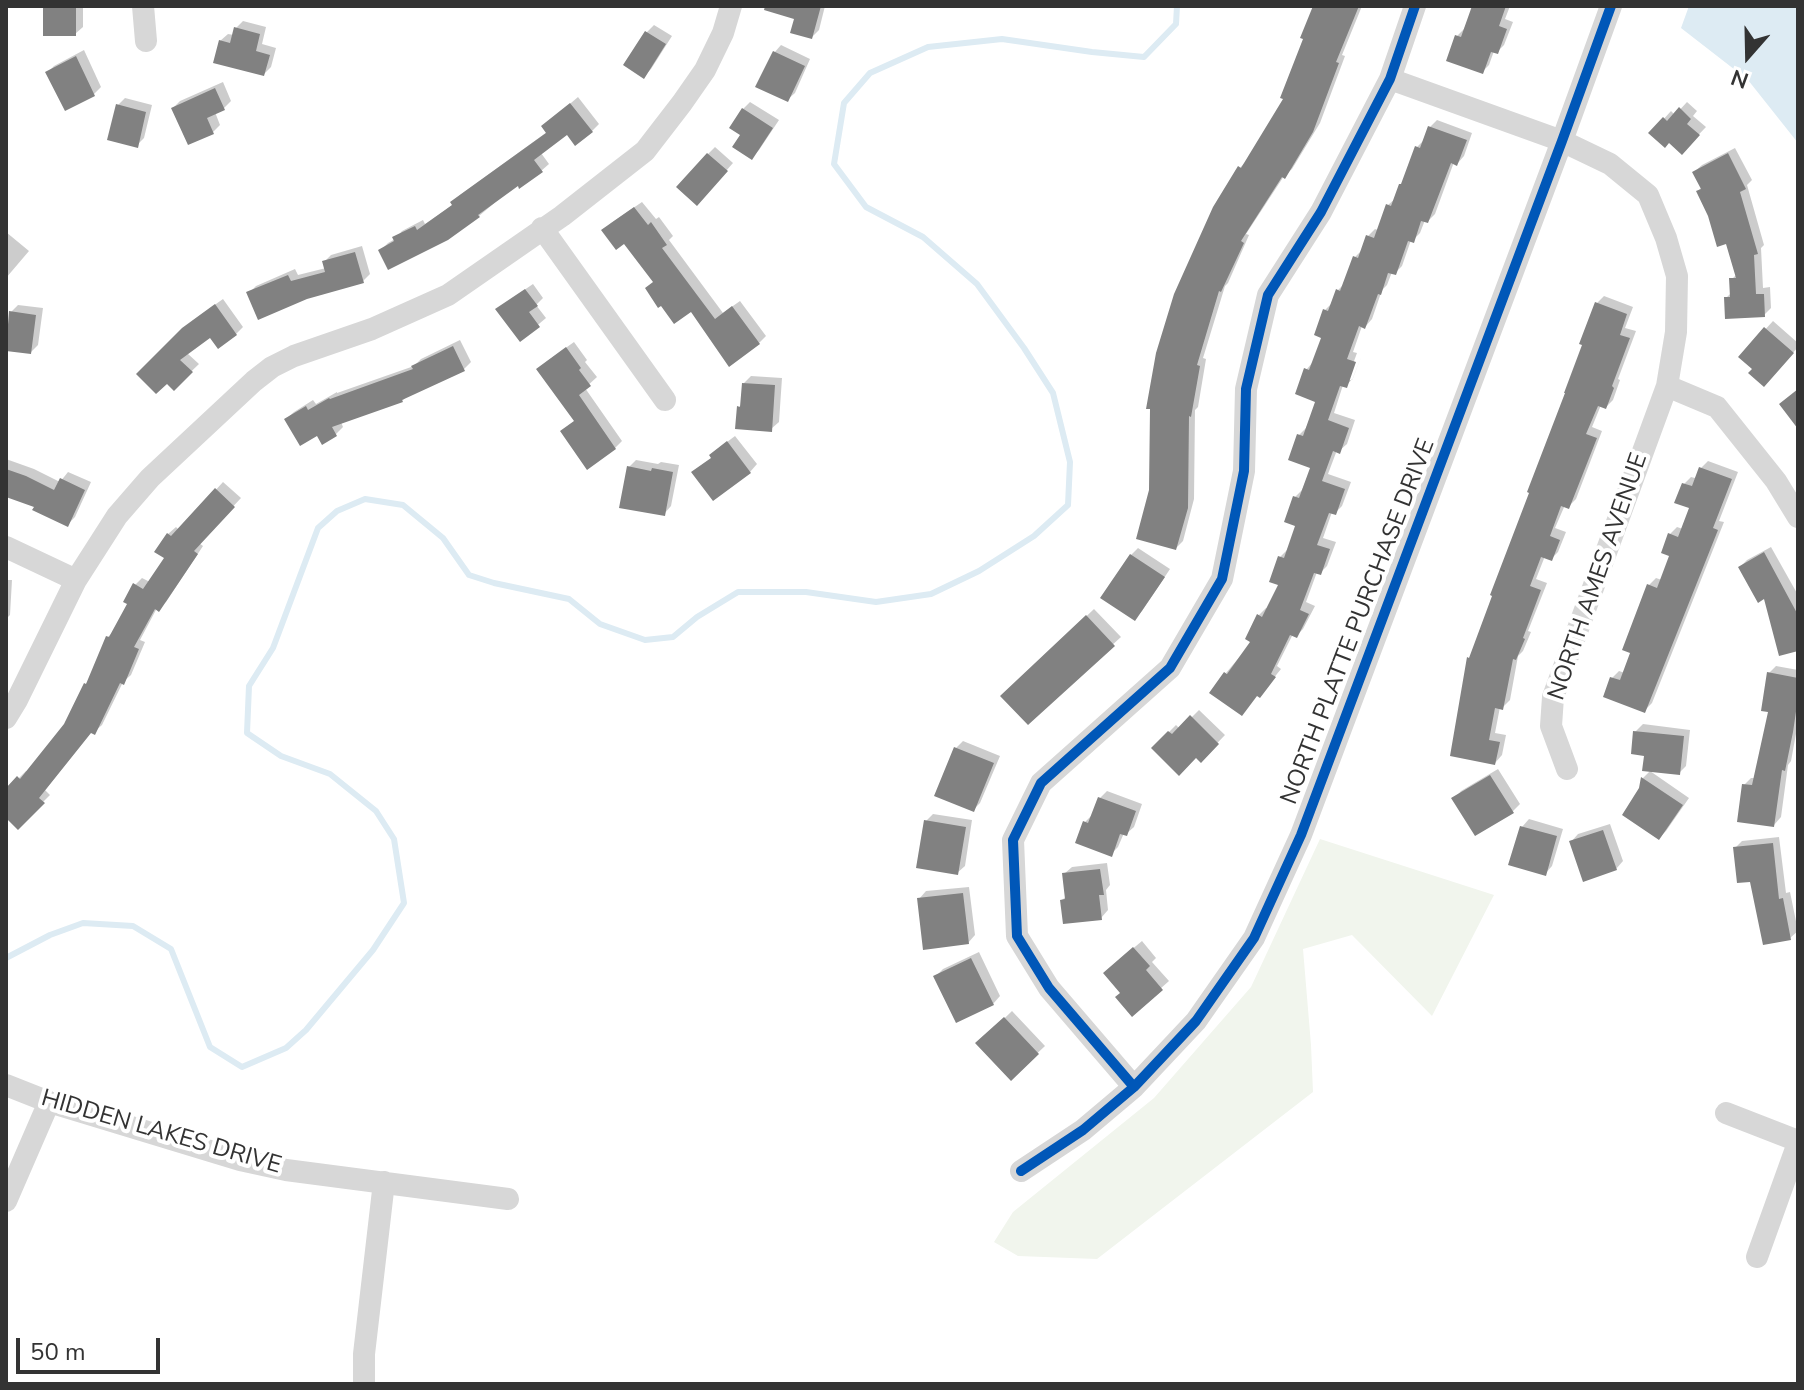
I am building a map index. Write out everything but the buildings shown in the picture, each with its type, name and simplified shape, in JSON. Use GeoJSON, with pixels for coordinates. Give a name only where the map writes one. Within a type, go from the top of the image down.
{"type":"FeatureCollection","features":[{"type":"Feature","properties":{"kind":"street"},"geometry":{"type":"LineString","coordinates":[[143,6],[146,41]]}},
{"type":"Feature","properties":{"kind":"street"},"geometry":{"type":"LineString","coordinates":[[6,718],[76,580],[117,516],[194,436],[272,367],[294,356],[372,329],[448,295],[562,216],[645,151],[705,70],[723,33],[731,6]]}},
{"type":"Feature","properties":{"kind":"street"},"geometry":{"type":"LineString","coordinates":[[1134,1087],[1049,988],[1017,936],[1013,840],[1041,783],[1170,668],[1222,579],[1244,471],[1246,389],[1268,295],[1321,212],[1390,79],[1415,6]]}},
{"type":"Feature","properties":{"kind":"street","name":"NORTH PLATTE PURCHASE DRIVE"},"geometry":{"type":"LineString","coordinates":[[1021,1171],[1083,1130],[1134,1087],[1196,1021],[1254,938],[1301,835],[1611,6]]}},
{"type":"Feature","properties":{"kind":"street","name":"NORTH AMES AVENUE"},"geometry":{"type":"LineString","coordinates":[[1390,79],[1562,141],[1610,164],[1648,195],[1666,238],[1677,276],[1676,332],[1667,386],[1553,697],[1551,726],[1567,769]]}},
{"type":"Feature","properties":{"kind":"street"},"geometry":{"type":"LineString","coordinates":[[542,228],[665,400]]}},
{"type":"Feature","properties":{"kind":"street"},"geometry":{"type":"LineString","coordinates":[[1667,386],[1717,407],[1776,481],[1798,517]]}},
{"type":"Feature","properties":{"kind":"street"},"geometry":{"type":"LineString","coordinates":[[6,547],[76,580]]}},
{"type":"Feature","properties":{"kind":"street","name":"HIDDEN LAKES DRIVE"},"geometry":{"type":"LineString","coordinates":[[6,1085],[49,1102],[240,1160],[286,1170],[508,1199]]}},
{"type":"Feature","properties":{"kind":"street"},"geometry":{"type":"LineString","coordinates":[[6,1201],[49,1102]]}},
{"type":"Feature","properties":{"kind":"street"},"geometry":{"type":"LineString","coordinates":[[1726,1113],[1798,1142],[1757,1257]]}},
{"type":"Feature","properties":{"kind":"street"},"geometry":{"type":"LineString","coordinates":[[364,1384],[364,1354],[384,1182]]}},
{"type":"Feature","properties":{"kind":"shaded area"},"geometry":{"type":"Polygon","coordinates":[[[1689,6],[1798,6],[1798,143],[1748,80],[1681,28],[1689,6]]]}},
{"type":"Feature","properties":{"kind":"shaded area"},"geometry":{"type":"Polygon","coordinates":[[[1320,839],[1494,895],[1432,1016],[1352,935],[1303,949],[1313,1092],[1097,1259],[1018,1256],[994,1242],[1013,1212],[1154,1098],[1251,987],[1320,839]]]}},
{"type":"Feature","properties":{"kind":"waterway"},"geometry":{"type":"LineString","coordinates":[[6,958],[50,935],[83,923],[133,926],[171,949],[210,1047],[242,1067],[286,1048],[306,1030],[373,950],[404,903],[394,839],[376,811],[330,774],[281,756],[247,733],[249,686],[273,648],[318,528],[337,511],[365,499],[403,505],[443,538],[469,575],[569,599],[600,624],[645,640],[673,637],[697,617],[738,592],[806,592],[876,602],[931,594],[979,571],[1034,536],[1068,505],[1070,462],[1053,393],[977,284],[923,237],[866,207],[834,164],[844,103],[870,73],[928,47],[1002,39],[1144,57],[1176,24],[1177,6]]}},
{"type":"Feature","properties":{"kind":"cycle path"},"geometry":{"type":"LineString","coordinates":[[1134,1087],[1049,988],[1017,936],[1013,840],[1041,783],[1170,668],[1222,579],[1244,471],[1246,389],[1268,295],[1321,212],[1390,79],[1415,6]]}},
{"type":"Feature","properties":{"kind":"cycle path"},"geometry":{"type":"LineString","coordinates":[[1021,1171],[1083,1130],[1134,1087],[1196,1021],[1254,938],[1301,835],[1611,6]]}}]}
